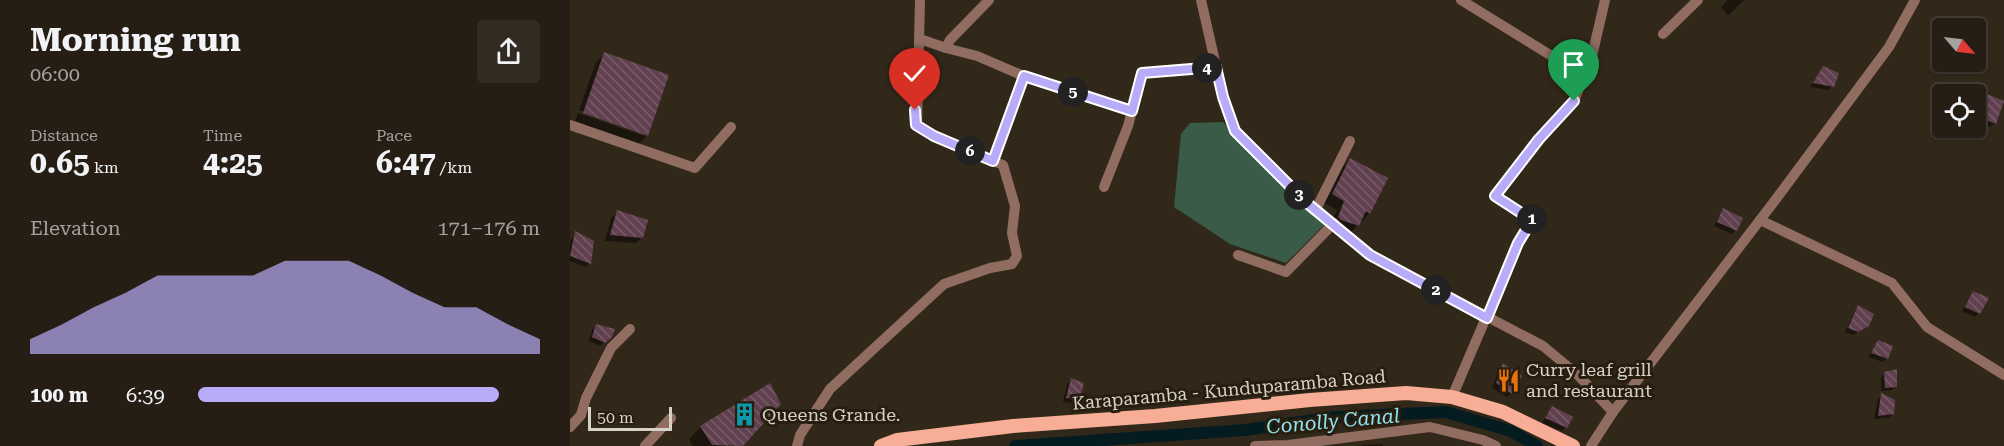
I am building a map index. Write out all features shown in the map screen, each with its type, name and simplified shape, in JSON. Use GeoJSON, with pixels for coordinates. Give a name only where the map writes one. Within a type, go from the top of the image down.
{"type":"FeatureCollection","features":[{"type":"Feature","properties":{"kind":"main road","name":"Karaparamba - Kunduparamba Road"},"geometry":{"type":"LineString","coordinates":[[881,446],[897,440],[1013,426],[1155,416],[1406,393],[1452,397],[1503,412],[1573,446]]}},
{"type":"Feature","properties":{"kind":"street"},"geometry":{"type":"LineString","coordinates":[[797,446],[800,435],[831,388],[944,285],[990,268],[1012,264],[1017,256],[1012,233],[1015,206],[1003,165],[934,136],[916,125],[920,0]]}},
{"type":"Feature","properties":{"kind":"street"},"geometry":{"type":"LineString","coordinates":[[946,48],[950,40],[989,0]]}},
{"type":"Feature","properties":{"kind":"street"},"geometry":{"type":"LineString","coordinates":[[1202,0],[1223,97],[1235,131],[1316,210],[1370,255],[1543,346],[1578,375],[1612,412]]}},
{"type":"Feature","properties":{"kind":"street"},"geometry":{"type":"LineString","coordinates":[[1461,0],[1584,76]]}},
{"type":"Feature","properties":{"kind":"street"},"geometry":{"type":"LineString","coordinates":[[1452,397],[1518,243],[1532,220],[1495,196],[1539,139],[1574,101],[1592,56],[1605,0]]}},
{"type":"Feature","properties":{"kind":"street"},"geometry":{"type":"LineString","coordinates":[[1663,34],[1698,0]]}},
{"type":"Feature","properties":{"kind":"street"},"geometry":{"type":"LineString","coordinates":[[1591,446],[1612,412],[1761,220],[1889,47],[1915,0]]}},
{"type":"Feature","properties":{"kind":"street"},"geometry":{"type":"LineString","coordinates":[[920,39],[977,56],[1024,76],[1132,111]]}},
{"type":"Feature","properties":{"kind":"street"},"geometry":{"type":"LineString","coordinates":[[1104,187],[1128,126],[1142,73],[1216,67]]}},
{"type":"Feature","properties":{"kind":"street"},"geometry":{"type":"LineString","coordinates":[[993,161],[1024,76]]}},
{"type":"Feature","properties":{"kind":"street"},"geometry":{"type":"LineString","coordinates":[[570,125],[694,168],[731,127]]}},
{"type":"Feature","properties":{"kind":"street"},"geometry":{"type":"LineString","coordinates":[[1316,210],[1350,141]]}},
{"type":"Feature","properties":{"kind":"street"},"geometry":{"type":"LineString","coordinates":[[1761,220],[1892,282],[1927,327],[2004,375]]}},
{"type":"Feature","properties":{"kind":"street"},"geometry":{"type":"LineString","coordinates":[[1238,255],[1286,272],[1334,223]]}},
{"type":"Feature","properties":{"kind":"street"},"geometry":{"type":"LineString","coordinates":[[570,427],[581,415],[586,398],[612,348],[630,329]]}},
{"type":"Feature","properties":{"kind":"street"},"geometry":{"type":"LineString","coordinates":[[645,446],[671,418]]}},
{"type":"Feature","properties":{"kind":"street"},"geometry":{"type":"LineString","coordinates":[[1255,446],[1288,446],[1430,427],[1483,440],[1496,446]]}},
{"type":"Feature","properties":{"kind":"green space"},"geometry":{"type":"Polygon","coordinates":[[[1223,122],[1326,223],[1286,263],[1230,244],[1174,207],[1181,134],[1190,123],[1223,122]]]}},
{"type":"Feature","properties":{"kind":"building"},"geometry":{"type":"Polygon","coordinates":[[[604,52],[669,75],[648,136],[583,113],[604,52]]]}},
{"type":"Feature","properties":{"kind":"building"},"geometry":{"type":"Polygon","coordinates":[[[1823,66],[1839,73],[1834,87],[1813,83],[1823,66]]]}},
{"type":"Feature","properties":{"kind":"building"},"geometry":{"type":"Polygon","coordinates":[[[1986,94],[2004,101],[1996,124],[1986,120],[1986,94]]]}},
{"type":"Feature","properties":{"kind":"building"},"geometry":{"type":"Polygon","coordinates":[[[1350,158],[1388,178],[1370,214],[1366,211],[1359,226],[1338,217],[1344,201],[1332,194],[1350,158]]]}},
{"type":"Feature","properties":{"kind":"building"},"geometry":{"type":"Polygon","coordinates":[[[1723,208],[1743,218],[1737,231],[1717,222],[1723,208]]]}},
{"type":"Feature","properties":{"kind":"building"},"geometry":{"type":"Polygon","coordinates":[[[617,210],[648,220],[643,238],[610,235],[617,210]]]}},
{"type":"Feature","properties":{"kind":"building"},"geometry":{"type":"Polygon","coordinates":[[[575,231],[594,241],[591,264],[570,256],[575,231]]]}},
{"type":"Feature","properties":{"kind":"building"},"geometry":{"type":"Polygon","coordinates":[[[1973,291],[1989,298],[1980,314],[1965,307],[1973,291]]]}},
{"type":"Feature","properties":{"kind":"building"},"geometry":{"type":"Polygon","coordinates":[[[1858,305],[1874,314],[1869,326],[1858,332],[1848,328],[1858,305]]]}},
{"type":"Feature","properties":{"kind":"building"},"geometry":{"type":"Polygon","coordinates":[[[596,324],[615,329],[612,337],[605,343],[592,337],[596,324]]]}},
{"type":"Feature","properties":{"kind":"building"},"geometry":{"type":"Polygon","coordinates":[[[1878,340],[1893,346],[1888,359],[1871,353],[1878,340]]]}},
{"type":"Feature","properties":{"kind":"building","name":"Curry leaf grill and restaurant"},"geometry":{"type":"Polygon","coordinates":[[[1503,363],[1522,376],[1512,394],[1496,383],[1503,363]]]}},
{"type":"Feature","properties":{"kind":"building"},"geometry":{"type":"Polygon","coordinates":[[[1897,369],[1897,387],[1885,388],[1884,372],[1897,369]]]}},
{"type":"Feature","properties":{"kind":"building"},"geometry":{"type":"Polygon","coordinates":[[[1071,378],[1084,383],[1080,399],[1066,398],[1071,378]]]}},
{"type":"Feature","properties":{"kind":"building","name":"Queens Grande."},"geometry":{"type":"Polygon","coordinates":[[[770,383],[781,404],[743,446],[712,445],[700,426],[770,383]]]}},
{"type":"Feature","properties":{"kind":"building"},"geometry":{"type":"Polygon","coordinates":[[[1881,393],[1895,400],[1894,414],[1878,416],[1881,393]]]}},
{"type":"Feature","properties":{"kind":"building"},"geometry":{"type":"Polygon","coordinates":[[[1552,406],[1573,417],[1567,428],[1545,418],[1552,406]]]}},
{"type":"Feature","properties":{"kind":"waterway","name":"Conolly Canal"},"geometry":{"type":"LineString","coordinates":[[1015,446],[1245,430],[1336,417],[1446,412],[1511,431],[1537,446]]}},
{"type":"Feature","properties":{"kind":"place","name":"Curry leaf grill and restaurant"},"geometry":{"type":"Point","coordinates":[1508,380]}},
{"type":"Feature","properties":{"kind":"place","name":"Queens Grande."},"geometry":{"type":"Point","coordinates":[744,415]}},
{"type":"Feature","properties":{"kind":"route"},"geometry":{"type":"LineString","coordinates":[[915,110],[916,125],[934,136],[993,161],[1024,76],[1132,111],[1142,73],[1216,67],[1223,97],[1235,131],[1307,203],[1370,255],[1487,318],[1518,243],[1532,220],[1495,196],[1539,139],[1574,101]]}}]}
